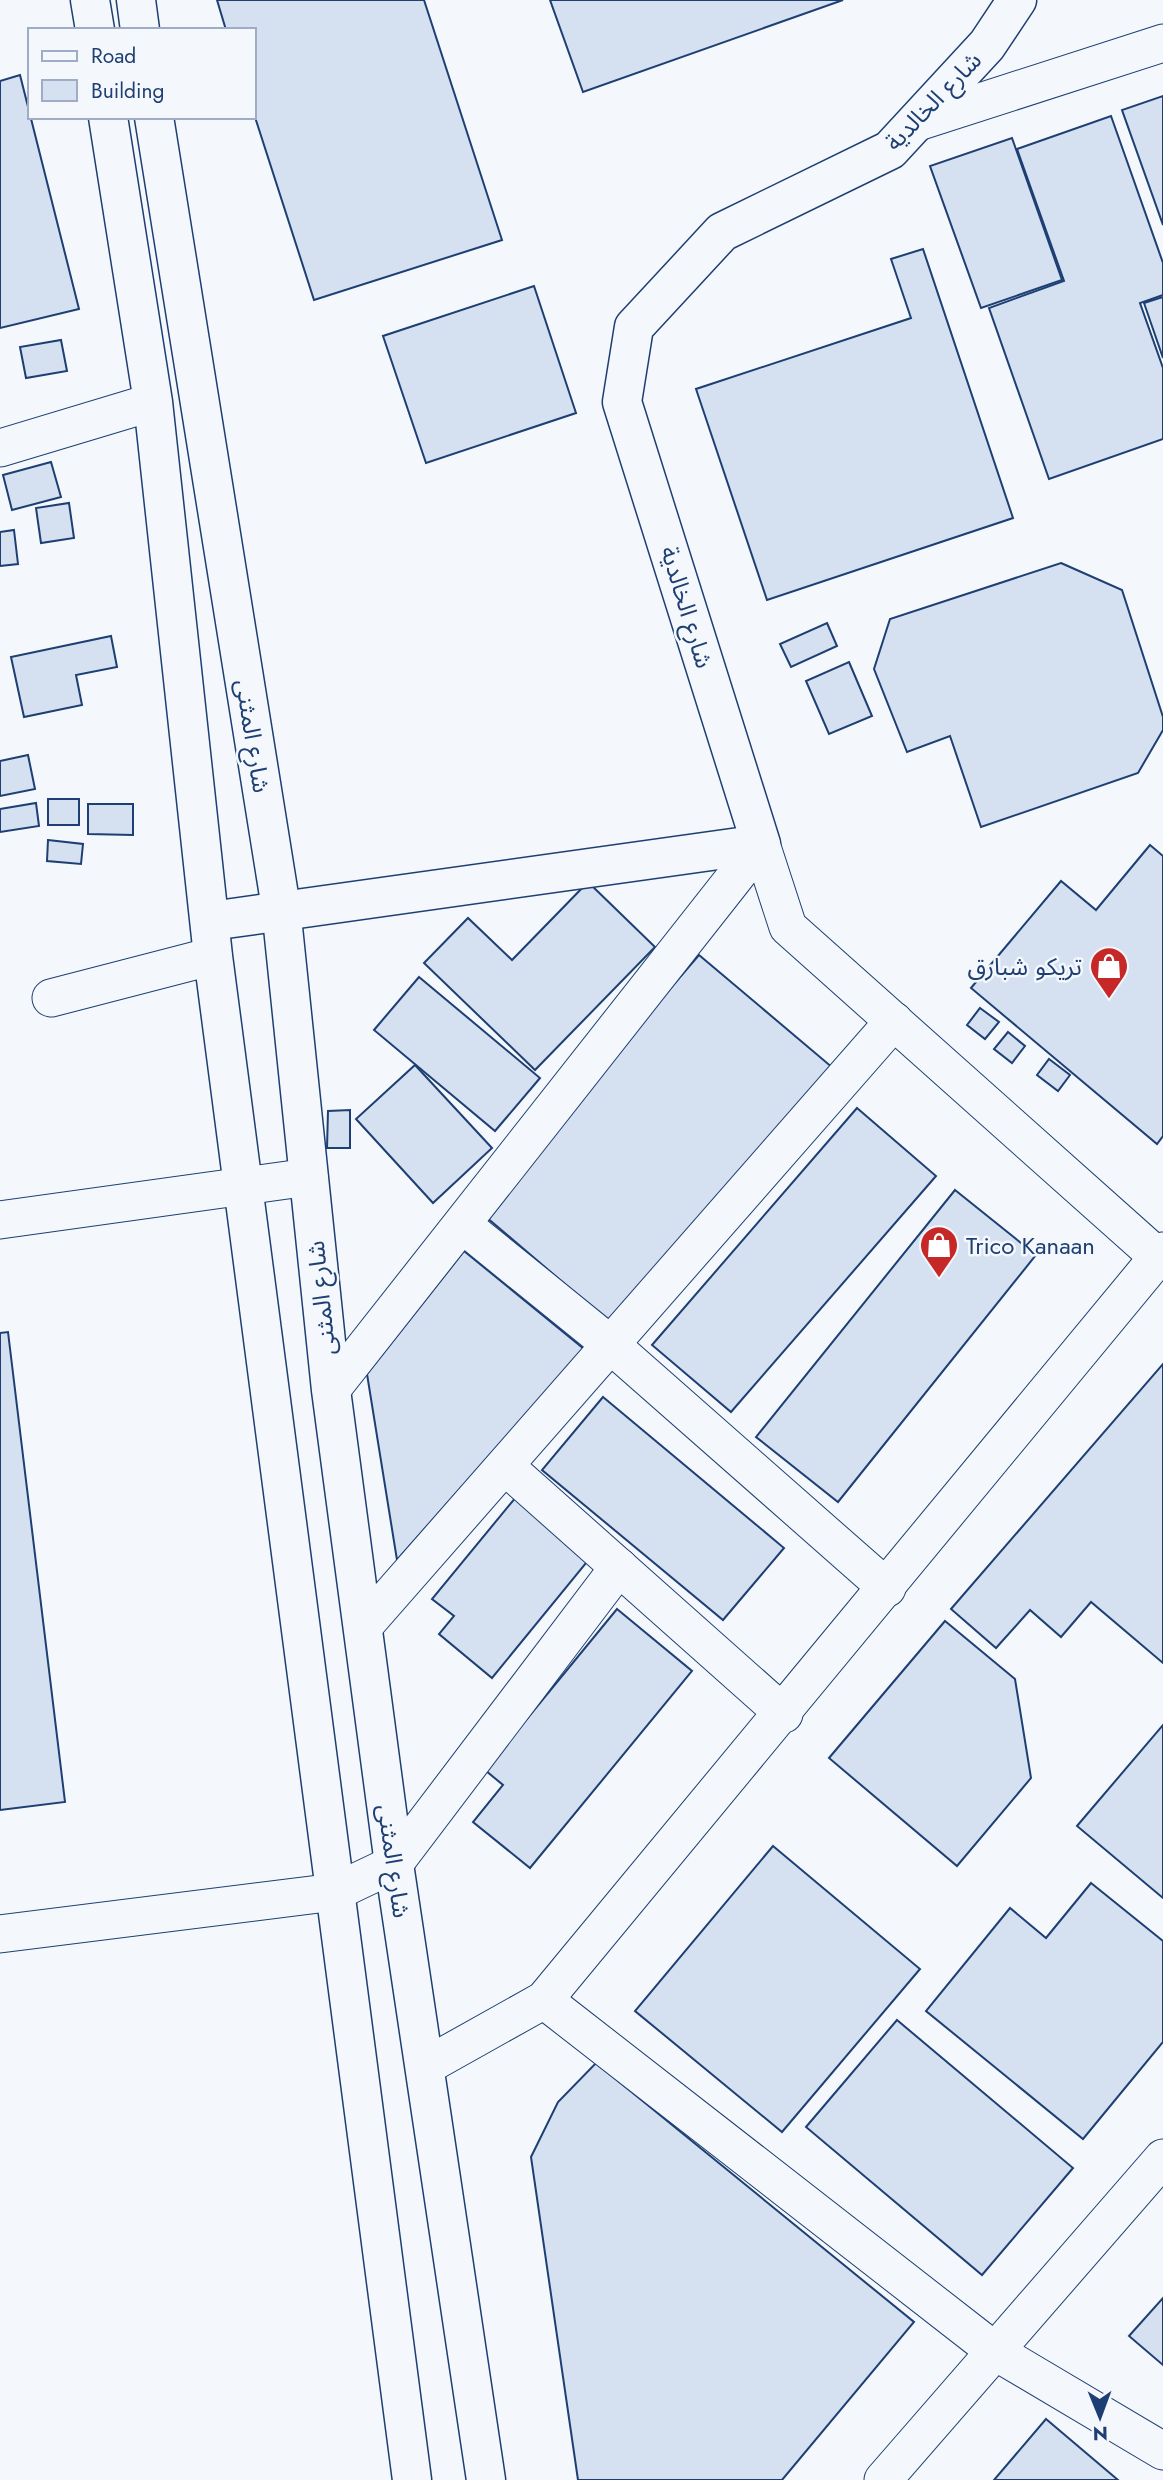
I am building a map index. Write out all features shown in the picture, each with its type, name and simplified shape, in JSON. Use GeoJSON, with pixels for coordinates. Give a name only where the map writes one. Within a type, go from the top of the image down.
{"type":"FeatureCollection","features":[{"type":"Feature","properties":{"kind":"street"},"geometry":{"type":"LineString","coordinates":[[90,0],[95,28]]}},
{"type":"Feature","properties":{"kind":"street"},"geometry":{"type":"LineString","coordinates":[[136,0],[140,28]]}},
{"type":"Feature","properties":{"kind":"street","name":"شارع الخالدية"},"geometry":{"type":"LineString","coordinates":[[761,844],[622,402],[635,327],[722,232],[890,150],[987,45],[1017,0]]}},
{"type":"Feature","properties":{"kind":"street"},"geometry":{"type":"LineString","coordinates":[[915,122],[1163,43]]}},
{"type":"Feature","properties":{"kind":"street"},"geometry":{"type":"LineString","coordinates":[[108,119],[153,402],[212,938],[412,2480]]}},
{"type":"Feature","properties":{"kind":"street","name":"شارع المثنى"},"geometry":{"type":"LineString","coordinates":[[154,119],[281,908],[331,1390],[394,1864],[486,2480]]}},
{"type":"Feature","properties":{"kind":"street"},"geometry":{"type":"LineString","coordinates":[[0,448],[153,402]]}},
{"type":"Feature","properties":{"kind":"street"},"geometry":{"type":"LineString","coordinates":[[51,998],[212,938],[281,908],[761,844]]}},
{"type":"Feature","properties":{"kind":"street"},"geometry":{"type":"LineString","coordinates":[[426,2066],[544,2000],[784,1714],[1160,1254],[788,927],[761,844]]}},
{"type":"Feature","properties":{"kind":"street"},"geometry":{"type":"LineString","coordinates":[[331,1390],[761,844]]}},
{"type":"Feature","properties":{"kind":"street"},"geometry":{"type":"LineString","coordinates":[[363,1627],[894,1021]]}},
{"type":"Feature","properties":{"kind":"street"},"geometry":{"type":"LineString","coordinates":[[0,1220],[309,1177]]}},
{"type":"Feature","properties":{"kind":"street"},"geometry":{"type":"LineString","coordinates":[[463,1225],[611,1345],[887,1588]]}},
{"type":"Feature","properties":{"kind":"street"},"geometry":{"type":"LineString","coordinates":[[505,1466],[784,1714]]}},
{"type":"Feature","properties":{"kind":"street"},"geometry":{"type":"LineString","coordinates":[[0,1934],[335,1892],[394,1864],[620,1567]]}},
{"type":"Feature","properties":{"kind":"street"},"geometry":{"type":"LineString","coordinates":[[544,2000],[996,2352],[1163,2451]]}},
{"type":"Feature","properties":{"kind":"street"},"geometry":{"type":"LineString","coordinates":[[883,2480],[1163,2158]]}},
{"type":"Feature","properties":{"kind":"building"},"geometry":{"type":"Polygon","coordinates":[[[217,0],[424,0],[502,240],[314,300],[256,119],[256,28],[225,28],[217,0]]]}},
{"type":"Feature","properties":{"kind":"building"},"geometry":{"type":"Polygon","coordinates":[[[550,0],[843,0],[583,92],[550,0]]]}},
{"type":"Feature","properties":{"kind":"building"},"geometry":{"type":"Polygon","coordinates":[[[20,75],[28,107],[28,119],[31,119],[79,309],[0,328],[0,81],[20,75]]]}},
{"type":"Feature","properties":{"kind":"building"},"geometry":{"type":"Polygon","coordinates":[[[1163,96],[1163,225],[1122,110],[1163,96]]]}},
{"type":"Feature","properties":{"kind":"building"},"geometry":{"type":"Polygon","coordinates":[[[1111,116],[1163,263],[1163,295],[1140,303],[1163,368],[1163,439],[1049,479],[989,308],[1064,281],[1017,149],[1111,116]]]}},
{"type":"Feature","properties":{"kind":"building"},"geometry":{"type":"Polygon","coordinates":[[[1012,138],[1062,280],[981,308],[930,166],[1012,138]]]}},
{"type":"Feature","properties":{"kind":"building"},"geometry":{"type":"Polygon","coordinates":[[[923,249],[1013,518],[767,600],[696,389],[911,318],[891,259],[923,249]]]}},
{"type":"Feature","properties":{"kind":"building"},"geometry":{"type":"Polygon","coordinates":[[[534,286],[576,413],[426,463],[383,336],[534,286]]]}},
{"type":"Feature","properties":{"kind":"building"},"geometry":{"type":"Polygon","coordinates":[[[1163,297],[1163,358],[1144,303],[1163,297]]]}},
{"type":"Feature","properties":{"kind":"building"},"geometry":{"type":"Polygon","coordinates":[[[61,340],[67,371],[26,378],[20,347],[61,340]]]}},
{"type":"Feature","properties":{"kind":"building"},"geometry":{"type":"Polygon","coordinates":[[[51,462],[61,497],[12,510],[3,475],[51,462]]]}},
{"type":"Feature","properties":{"kind":"building"},"geometry":{"type":"Polygon","coordinates":[[[69,503],[74,538],[41,543],[36,508],[69,503]]]}},
{"type":"Feature","properties":{"kind":"building"},"geometry":{"type":"Polygon","coordinates":[[[14,530],[18,564],[0,566],[0,532],[14,530]]]}},
{"type":"Feature","properties":{"kind":"building"},"geometry":{"type":"Polygon","coordinates":[[[1061,563],[1122,590],[1163,717],[1163,730],[1138,773],[981,827],[950,736],[907,752],[874,669],[890,619],[1061,563]]]}},
{"type":"Feature","properties":{"kind":"building"},"geometry":{"type":"Polygon","coordinates":[[[827,623],[837,646],[791,667],[780,644],[827,623]]]}},
{"type":"Feature","properties":{"kind":"building"},"geometry":{"type":"Polygon","coordinates":[[[111,636],[117,667],[76,675],[82,705],[24,717],[11,657],[111,636]]]}},
{"type":"Feature","properties":{"kind":"building"},"geometry":{"type":"Polygon","coordinates":[[[849,662],[872,716],[829,734],[806,681],[849,662]]]}},
{"type":"Feature","properties":{"kind":"building"},"geometry":{"type":"Polygon","coordinates":[[[28,755],[35,789],[0,796],[0,761],[28,755]]]}},
{"type":"Feature","properties":{"kind":"building"},"geometry":{"type":"Polygon","coordinates":[[[48,799],[79,799],[79,825],[48,825],[48,799]]]}},
{"type":"Feature","properties":{"kind":"building"},"geometry":{"type":"Polygon","coordinates":[[[36,803],[39,826],[0,832],[0,809],[36,803]]]}},
{"type":"Feature","properties":{"kind":"building"},"geometry":{"type":"Polygon","coordinates":[[[88,804],[133,804],[133,835],[88,834],[88,804]]]}},
{"type":"Feature","properties":{"kind":"building"},"geometry":{"type":"Polygon","coordinates":[[[48,840],[83,844],[81,864],[47,861],[48,840]]]}},
{"type":"Feature","properties":{"kind":"building"},"geometry":{"type":"Polygon","coordinates":[[[1150,845],[1163,856],[1163,1136],[1157,1144],[971,988],[1061,881],[1096,910],[1150,845]]]}},
{"type":"Feature","properties":{"kind":"building"},"geometry":{"type":"Polygon","coordinates":[[[588,882],[655,947],[535,1070],[424,963],[468,918],[512,960],[588,882]]]}},
{"type":"Feature","properties":{"kind":"building"},"geometry":{"type":"Polygon","coordinates":[[[699,955],[833,1068],[613,1325],[479,1211],[699,955]]]}},
{"type":"Feature","properties":{"kind":"building"},"geometry":{"type":"Polygon","coordinates":[[[419,977],[540,1078],[495,1131],[374,1030],[419,977]]]}},
{"type":"Feature","properties":{"kind":"building"},"geometry":{"type":"Polygon","coordinates":[[[980,1008],[999,1022],[985,1039],[967,1025],[980,1008]]]}},
{"type":"Feature","properties":{"kind":"building"},"geometry":{"type":"Polygon","coordinates":[[[1008,1032],[1025,1046],[1012,1063],[994,1049],[1008,1032]]]}},
{"type":"Feature","properties":{"kind":"building"},"geometry":{"type":"Polygon","coordinates":[[[1049,1059],[1070,1075],[1058,1091],[1037,1075],[1049,1059]]]}},
{"type":"Feature","properties":{"kind":"building"},"geometry":{"type":"Polygon","coordinates":[[[415,1065],[492,1148],[433,1203],[356,1119],[415,1065]]]}},
{"type":"Feature","properties":{"kind":"building"},"geometry":{"type":"Polygon","coordinates":[[[857,1108],[936,1176],[731,1412],[652,1345],[857,1108]]]}},
{"type":"Feature","properties":{"kind":"building"},"geometry":{"type":"Polygon","coordinates":[[[350,1110],[350,1148],[327,1148],[328,1111],[350,1110]]]}},
{"type":"Feature","properties":{"kind":"building"},"geometry":{"type":"Polygon","coordinates":[[[955,1190],[1036,1255],[838,1502],[756,1437],[955,1190]]]}},
{"type":"Feature","properties":{"kind":"building"},"geometry":{"type":"Polygon","coordinates":[[[464,1251],[584,1349],[397,1560],[367,1374],[464,1251]]]}},
{"type":"Feature","properties":{"kind":"building"},"geometry":{"type":"Polygon","coordinates":[[[8,1332],[65,1802],[0,1810],[0,1333],[8,1332]]]}},
{"type":"Feature","properties":{"kind":"building"},"geometry":{"type":"Polygon","coordinates":[[[1163,1364],[1163,1663],[1091,1602],[1061,1637],[1030,1610],[996,1648],[951,1609],[1163,1364]]]}},
{"type":"Feature","properties":{"kind":"building"},"geometry":{"type":"Polygon","coordinates":[[[603,1397],[784,1548],[723,1620],[542,1470],[603,1397]]]}},
{"type":"Feature","properties":{"kind":"building"},"geometry":{"type":"Polygon","coordinates":[[[516,1497],[591,1557],[492,1678],[439,1634],[454,1616],[432,1599],[516,1497]]]}},
{"type":"Feature","properties":{"kind":"building"},"geometry":{"type":"Polygon","coordinates":[[[617,1609],[692,1671],[530,1868],[473,1822],[503,1785],[485,1770],[617,1609]]]}},
{"type":"Feature","properties":{"kind":"building"},"geometry":{"type":"Polygon","coordinates":[[[945,1621],[1015,1679],[1031,1778],[957,1866],[829,1758],[945,1621]]]}},
{"type":"Feature","properties":{"kind":"building"},"geometry":{"type":"Polygon","coordinates":[[[1163,1725],[1163,1898],[1077,1826],[1163,1725]]]}},
{"type":"Feature","properties":{"kind":"building"},"geometry":{"type":"Polygon","coordinates":[[[773,1846],[920,1969],[782,2132],[635,2011],[773,1846]]]}},
{"type":"Feature","properties":{"kind":"building"},"geometry":{"type":"Polygon","coordinates":[[[1091,1883],[1163,1941],[1163,2042],[1083,2139],[926,2011],[1010,1908],[1046,1938],[1091,1883]]]}},
{"type":"Feature","properties":{"kind":"building"},"geometry":{"type":"Polygon","coordinates":[[[897,2020],[1073,2168],[982,2275],[806,2127],[897,2020]]]}},
{"type":"Feature","properties":{"kind":"building"},"geometry":{"type":"Polygon","coordinates":[[[596,2063],[914,2322],[782,2480],[578,2480],[531,2157],[558,2102],[596,2063]]]}},
{"type":"Feature","properties":{"kind":"building"},"geometry":{"type":"Polygon","coordinates":[[[1163,2298],[1163,2365],[1129,2336],[1163,2298]]]}},
{"type":"Feature","properties":{"kind":"building"},"geometry":{"type":"Polygon","coordinates":[[[1046,2419],[1118,2480],[994,2480],[1046,2419]]]}},
{"type":"Feature","properties":{"kind":"place","name":"تريكو شبارق"},"geometry":{"type":"Point","coordinates":[1109,1000]}},
{"type":"Feature","properties":{"kind":"place","name":"Trico Kanaan"},"geometry":{"type":"Point","coordinates":[939,1279]}}]}
